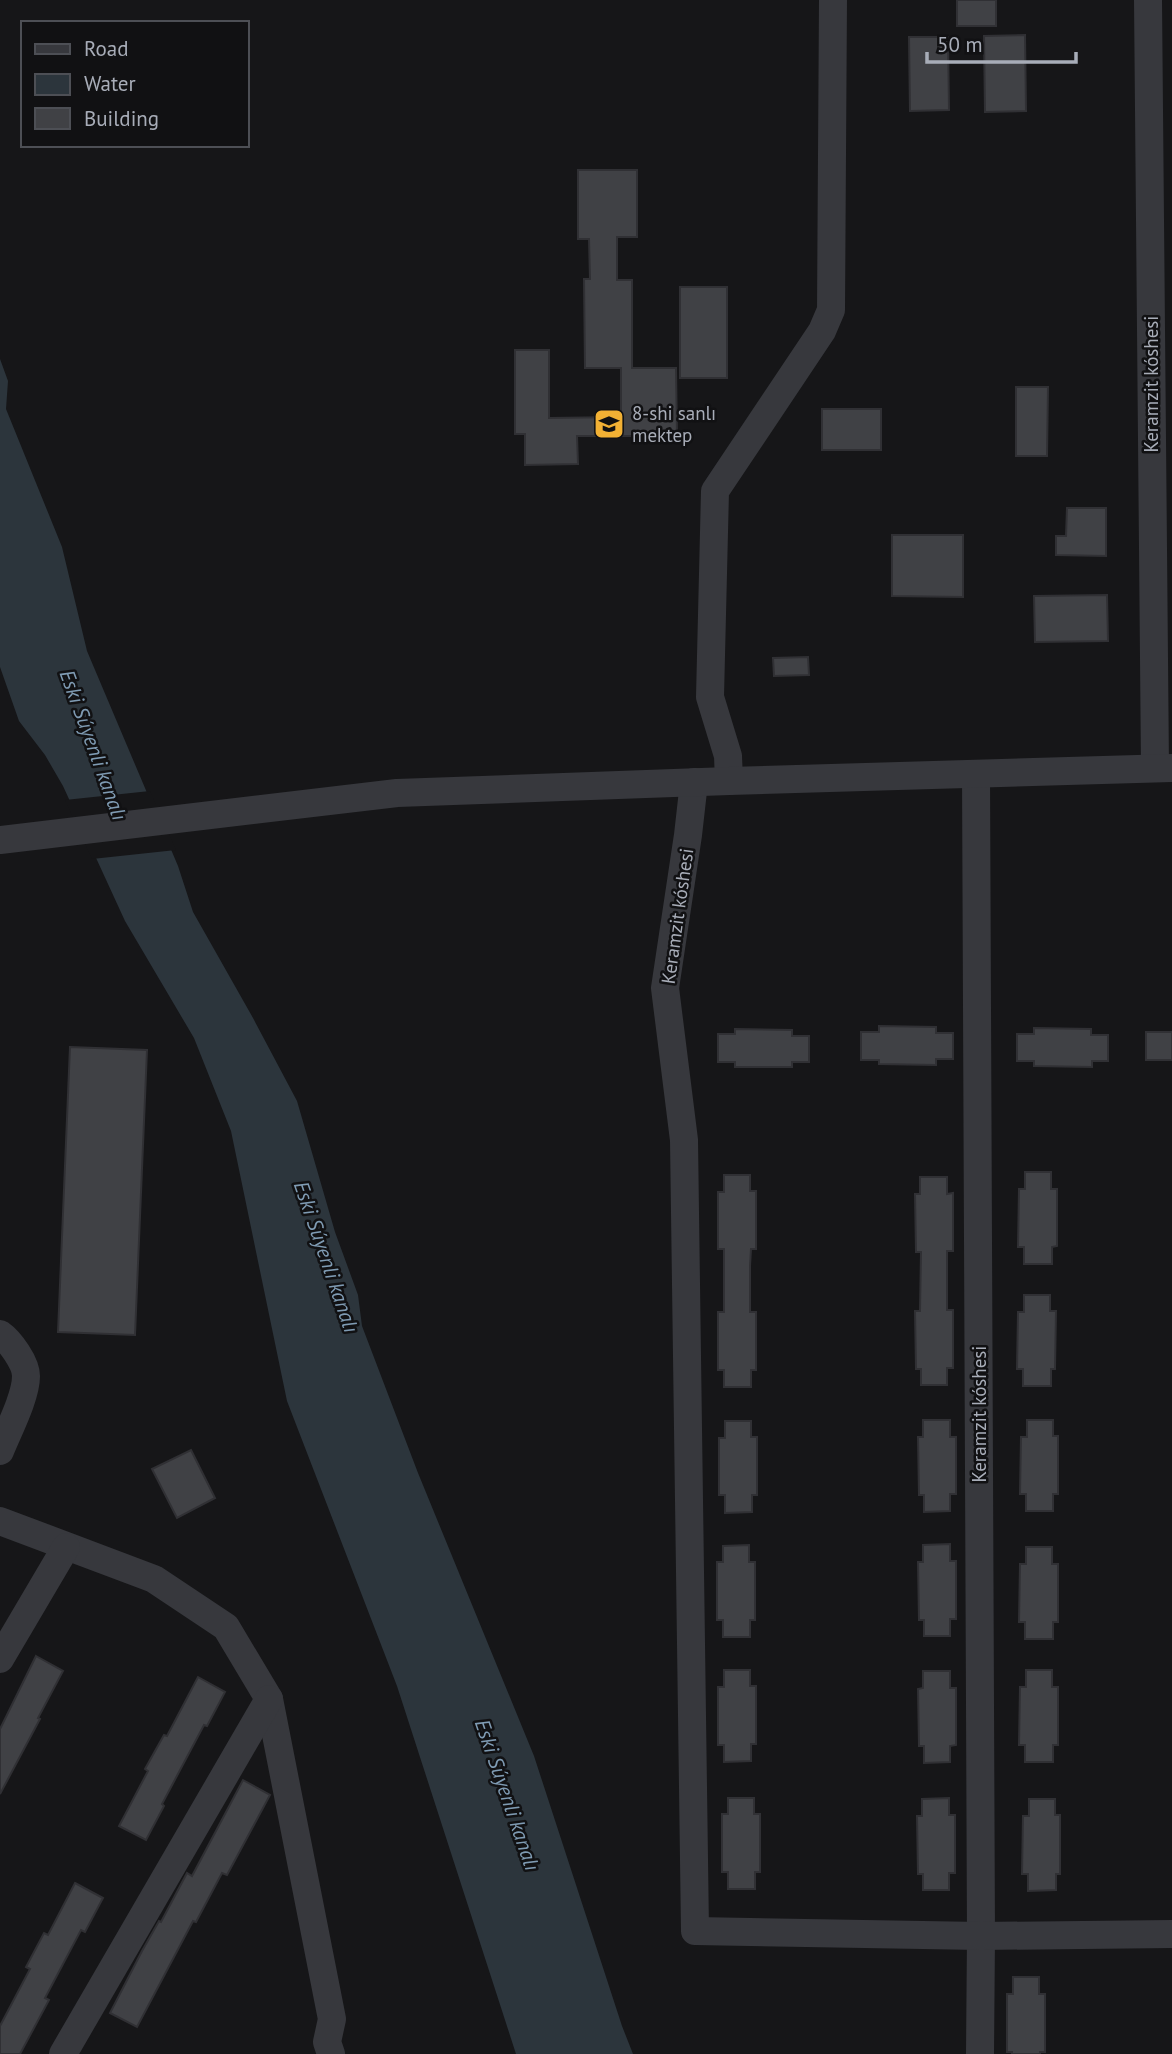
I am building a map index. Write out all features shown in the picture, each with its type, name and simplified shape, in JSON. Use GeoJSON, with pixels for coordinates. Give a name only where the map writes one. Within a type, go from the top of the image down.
{"type":"FeatureCollection","features":[{"type":"Feature","properties":{"kind":"street"},"geometry":{"type":"LineString","coordinates":[[729,781],[728,755],[710,697],[715,491],[821,331],[831,310],[833,0]]}},
{"type":"Feature","properties":{"kind":"street","name":"Keramzit kóshesi"},"geometry":{"type":"LineString","coordinates":[[1148,0],[1162,481],[1163,768]]}},
{"type":"Feature","properties":{"kind":"street"},"geometry":{"type":"LineString","coordinates":[[0,840],[397,793],[1163,768]]}},
{"type":"Feature","properties":{"kind":"street","name":"Keramzit kóshesi"},"geometry":{"type":"LineString","coordinates":[[976,774],[980,2054]]}},
{"type":"Feature","properties":{"kind":"street","name":"Keramzit kóshesi"},"geometry":{"type":"LineString","coordinates":[[694,782],[665,988],[684,1140],[695,1931],[981,1936]]}},
{"type":"Feature","properties":{"kind":"street"},"geometry":{"type":"LineString","coordinates":[[0,1334],[11,1342],[26,1374],[20,1402],[0,1451]]}},
{"type":"Feature","properties":{"kind":"street"},"geometry":{"type":"LineString","coordinates":[[0,1521],[154,1579],[226,1627],[269,1699],[332,2019],[326,2050]]}},
{"type":"Feature","properties":{"kind":"street"},"geometry":{"type":"LineString","coordinates":[[0,1659],[66,1547]]}},
{"type":"Feature","properties":{"kind":"street"},"geometry":{"type":"LineString","coordinates":[[63,2054],[269,1699]]}},
{"type":"Feature","properties":{"kind":"street"},"geometry":{"type":"LineString","coordinates":[[981,1936],[1172,1934]]}},
{"type":"Feature","properties":{"kind":"water","name":"Eski Súyenli kanalı"},"geometry":{"type":"Polygon","coordinates":[[[0,359],[8,381],[6,409],[62,547],[87,651],[178,866],[193,912],[297,1101],[335,1232],[358,1295],[362,1326],[418,1473],[534,1756],[633,2054],[516,2054],[397,1686],[287,1401],[231,1131],[194,1038],[125,921],[63,786],[45,755],[19,721],[0,667],[0,359]]]}},
{"type":"Feature","properties":{"kind":"pier"},"geometry":{"type":"Polygon","coordinates":[[[150,791],[176,850],[92,859],[65,800],[150,791]]]}},
{"type":"Feature","properties":{"kind":"building"},"geometry":{"type":"Polygon","coordinates":[[[957,0],[996,0],[996,26],[957,26],[957,0]]]}},
{"type":"Feature","properties":{"kind":"building"},"geometry":{"type":"Polygon","coordinates":[[[1025,35],[1026,111],[985,112],[984,36],[1025,35]]]}},
{"type":"Feature","properties":{"kind":"building"},"geometry":{"type":"Polygon","coordinates":[[[909,37],[948,37],[949,110],[910,111],[909,37]]]}},
{"type":"Feature","properties":{"kind":"building"},"geometry":{"type":"Polygon","coordinates":[[[578,170],[637,170],[637,237],[617,237],[617,280],[632,280],[632,368],[676,368],[677,436],[577,436],[578,464],[525,465],[525,434],[515,434],[515,350],[549,350],[549,418],[621,417],[621,368],[585,368],[584,279],[590,279],[589,239],[578,239],[578,170]]]}},
{"type":"Feature","properties":{"kind":"building"},"geometry":{"type":"Polygon","coordinates":[[[680,287],[727,287],[727,378],[680,378],[680,287]]]}},
{"type":"Feature","properties":{"kind":"building"},"geometry":{"type":"Polygon","coordinates":[[[1016,387],[1048,387],[1047,456],[1016,456],[1016,387]]]}},
{"type":"Feature","properties":{"kind":"building"},"geometry":{"type":"Polygon","coordinates":[[[822,409],[881,409],[881,450],[822,450],[822,409]]]}},
{"type":"Feature","properties":{"kind":"building"},"geometry":{"type":"Polygon","coordinates":[[[1067,508],[1106,508],[1106,556],[1056,555],[1056,536],[1066,536],[1067,508]]]}},
{"type":"Feature","properties":{"kind":"building"},"geometry":{"type":"Polygon","coordinates":[[[892,535],[963,535],[963,597],[892,596],[892,535]]]}},
{"type":"Feature","properties":{"kind":"building"},"geometry":{"type":"Polygon","coordinates":[[[1107,595],[1108,641],[1035,642],[1034,596],[1107,595]]]}},
{"type":"Feature","properties":{"kind":"building"},"geometry":{"type":"Polygon","coordinates":[[[808,657],[809,675],[774,676],[773,658],[808,657]]]}},
{"type":"Feature","properties":{"kind":"building"},"geometry":{"type":"Polygon","coordinates":[[[879,1026],[936,1027],[936,1033],[953,1033],[953,1059],[936,1059],[936,1065],[879,1064],[879,1060],[861,1060],[861,1032],[879,1032],[879,1026]]]}},
{"type":"Feature","properties":{"kind":"building"},"geometry":{"type":"Polygon","coordinates":[[[1034,1028],[1091,1029],[1091,1035],[1108,1035],[1108,1061],[1092,1061],[1092,1067],[1034,1066],[1034,1061],[1017,1061],[1017,1034],[1034,1034],[1034,1028]]]}},
{"type":"Feature","properties":{"kind":"building"},"geometry":{"type":"Polygon","coordinates":[[[735,1029],[792,1030],[792,1036],[809,1036],[809,1062],[792,1062],[792,1067],[735,1067],[735,1062],[718,1062],[718,1034],[735,1034],[735,1029]]]}},
{"type":"Feature","properties":{"kind":"building"},"geometry":{"type":"Polygon","coordinates":[[[1146,1032],[1172,1032],[1172,1060],[1146,1060],[1146,1032]]]}},
{"type":"Feature","properties":{"kind":"building"},"geometry":{"type":"Polygon","coordinates":[[[70,1047],[147,1050],[135,1335],[58,1332],[70,1047]]]}},
{"type":"Feature","properties":{"kind":"building"},"geometry":{"type":"Polygon","coordinates":[[[1025,1172],[1051,1172],[1051,1189],[1057,1189],[1057,1246],[1052,1247],[1052,1264],[1024,1264],[1024,1247],[1018,1247],[1019,1189],[1025,1189],[1025,1172]]]}},
{"type":"Feature","properties":{"kind":"building"},"geometry":{"type":"Polygon","coordinates":[[[724,1175],[750,1175],[750,1191],[756,1191],[756,1249],[751,1249],[750,1312],[756,1312],[756,1370],[751,1370],[751,1387],[724,1387],[724,1370],[718,1370],[718,1312],[724,1312],[724,1249],[718,1249],[718,1192],[724,1192],[724,1175]]]}},
{"type":"Feature","properties":{"kind":"building"},"geometry":{"type":"Polygon","coordinates":[[[920,1177],[947,1177],[947,1194],[953,1193],[953,1251],[947,1251],[947,1310],[953,1310],[953,1368],[947,1368],[947,1385],[921,1385],[921,1369],[916,1369],[915,1311],[920,1311],[921,1252],[916,1252],[915,1194],[920,1194],[920,1177]]]}},
{"type":"Feature","properties":{"kind":"building"},"geometry":{"type":"Polygon","coordinates":[[[1024,1295],[1050,1295],[1050,1311],[1056,1311],[1055,1369],[1051,1369],[1051,1386],[1023,1386],[1023,1369],[1017,1369],[1018,1312],[1024,1312],[1024,1295]]]}},
{"type":"Feature","properties":{"kind":"building"},"geometry":{"type":"Polygon","coordinates":[[[923,1420],[950,1420],[950,1437],[956,1437],[956,1494],[950,1494],[950,1511],[924,1512],[924,1495],[919,1495],[918,1437],[923,1437],[923,1420]]]}},
{"type":"Feature","properties":{"kind":"building"},"geometry":{"type":"Polygon","coordinates":[[[1027,1420],[1053,1420],[1053,1436],[1058,1436],[1058,1494],[1053,1494],[1053,1511],[1026,1511],[1026,1494],[1020,1494],[1021,1437],[1027,1437],[1027,1420]]]}},
{"type":"Feature","properties":{"kind":"building"},"geometry":{"type":"Polygon","coordinates":[[[725,1421],[751,1421],[751,1437],[757,1437],[757,1495],[752,1495],[752,1512],[725,1513],[725,1495],[719,1495],[719,1438],[725,1438],[725,1421]]]}},
{"type":"Feature","properties":{"kind":"building"},"geometry":{"type":"Polygon","coordinates":[[[191,1450],[215,1498],[177,1518],[152,1469],[191,1450]]]}},
{"type":"Feature","properties":{"kind":"building"},"geometry":{"type":"Polygon","coordinates":[[[950,1544],[950,1561],[956,1561],[956,1619],[950,1619],[950,1636],[924,1636],[924,1620],[919,1620],[918,1562],[923,1562],[923,1545],[950,1544]]]}},
{"type":"Feature","properties":{"kind":"building"},"geometry":{"type":"Polygon","coordinates":[[[749,1545],[749,1562],[755,1562],[755,1620],[750,1620],[750,1637],[723,1637],[723,1620],[717,1620],[717,1562],[723,1562],[723,1546],[749,1545]]]}},
{"type":"Feature","properties":{"kind":"building"},"geometry":{"type":"Polygon","coordinates":[[[1026,1547],[1052,1547],[1052,1564],[1058,1564],[1058,1622],[1053,1622],[1053,1639],[1025,1639],[1025,1622],[1019,1622],[1020,1564],[1026,1564],[1026,1547]]]}},
{"type":"Feature","properties":{"kind":"building"},"geometry":{"type":"Polygon","coordinates":[[[36,1656],[63,1671],[0,1794],[0,1729],[36,1656]]]}},
{"type":"Feature","properties":{"kind":"building"},"geometry":{"type":"Polygon","coordinates":[[[724,1670],[750,1670],[750,1686],[756,1686],[756,1744],[751,1744],[751,1761],[724,1762],[724,1745],[718,1745],[718,1687],[724,1687],[724,1670]]]}},
{"type":"Feature","properties":{"kind":"building"},"geometry":{"type":"Polygon","coordinates":[[[1026,1670],[1052,1670],[1052,1687],[1058,1687],[1058,1745],[1053,1745],[1053,1762],[1025,1762],[1025,1745],[1019,1745],[1020,1687],[1026,1687],[1026,1670]]]}},
{"type":"Feature","properties":{"kind":"building"},"geometry":{"type":"Polygon","coordinates":[[[923,1671],[950,1671],[950,1688],[956,1688],[956,1745],[950,1746],[950,1762],[924,1763],[924,1746],[919,1746],[918,1689],[923,1688],[923,1671]]]}},
{"type":"Feature","properties":{"kind":"building"},"geometry":{"type":"Polygon","coordinates":[[[198,1677],[225,1692],[207,1726],[204,1725],[146,1840],[119,1826],[148,1771],[145,1769],[164,1735],[167,1736],[198,1677]]]}},
{"type":"Feature","properties":{"kind":"building"},"geometry":{"type":"Polygon","coordinates":[[[243,1780],[270,1795],[227,1875],[222,1873],[196,1922],[193,1921],[137,2027],[110,2013],[187,1873],[192,1876],[243,1780]]]}},
{"type":"Feature","properties":{"kind":"building"},"geometry":{"type":"Polygon","coordinates":[[[728,1798],[754,1798],[754,1814],[760,1814],[760,1872],[755,1872],[755,1889],[728,1889],[728,1872],[722,1872],[722,1814],[728,1814],[728,1798]]]}},
{"type":"Feature","properties":{"kind":"building"},"geometry":{"type":"Polygon","coordinates":[[[949,1798],[949,1815],[955,1815],[955,1873],[949,1873],[949,1890],[923,1890],[923,1874],[918,1874],[917,1816],[922,1816],[922,1799],[949,1798]]]}},
{"type":"Feature","properties":{"kind":"building"},"geometry":{"type":"Polygon","coordinates":[[[1029,1799],[1055,1799],[1055,1815],[1060,1815],[1060,1874],[1056,1874],[1056,1890],[1028,1891],[1028,1874],[1022,1874],[1023,1816],[1029,1816],[1029,1799]]]}},
{"type":"Feature","properties":{"kind":"building"},"geometry":{"type":"Polygon","coordinates":[[[75,1883],[103,1898],[85,1932],[81,1930],[45,1998],[49,2000],[20,2054],[0,2054],[0,2026],[30,1969],[26,1967],[44,1933],[48,1935],[75,1883]]]}},
{"type":"Feature","properties":{"kind":"building"},"geometry":{"type":"Polygon","coordinates":[[[1013,1977],[1039,1977],[1039,1994],[1045,1994],[1045,2052],[1040,2054],[1007,2052],[1007,1994],[1013,1994],[1013,1977]]]}},
{"type":"Feature","properties":{"kind":"place","name":"8-shi sanlı mektep"},"geometry":{"type":"Point","coordinates":[609,424]}}]}
